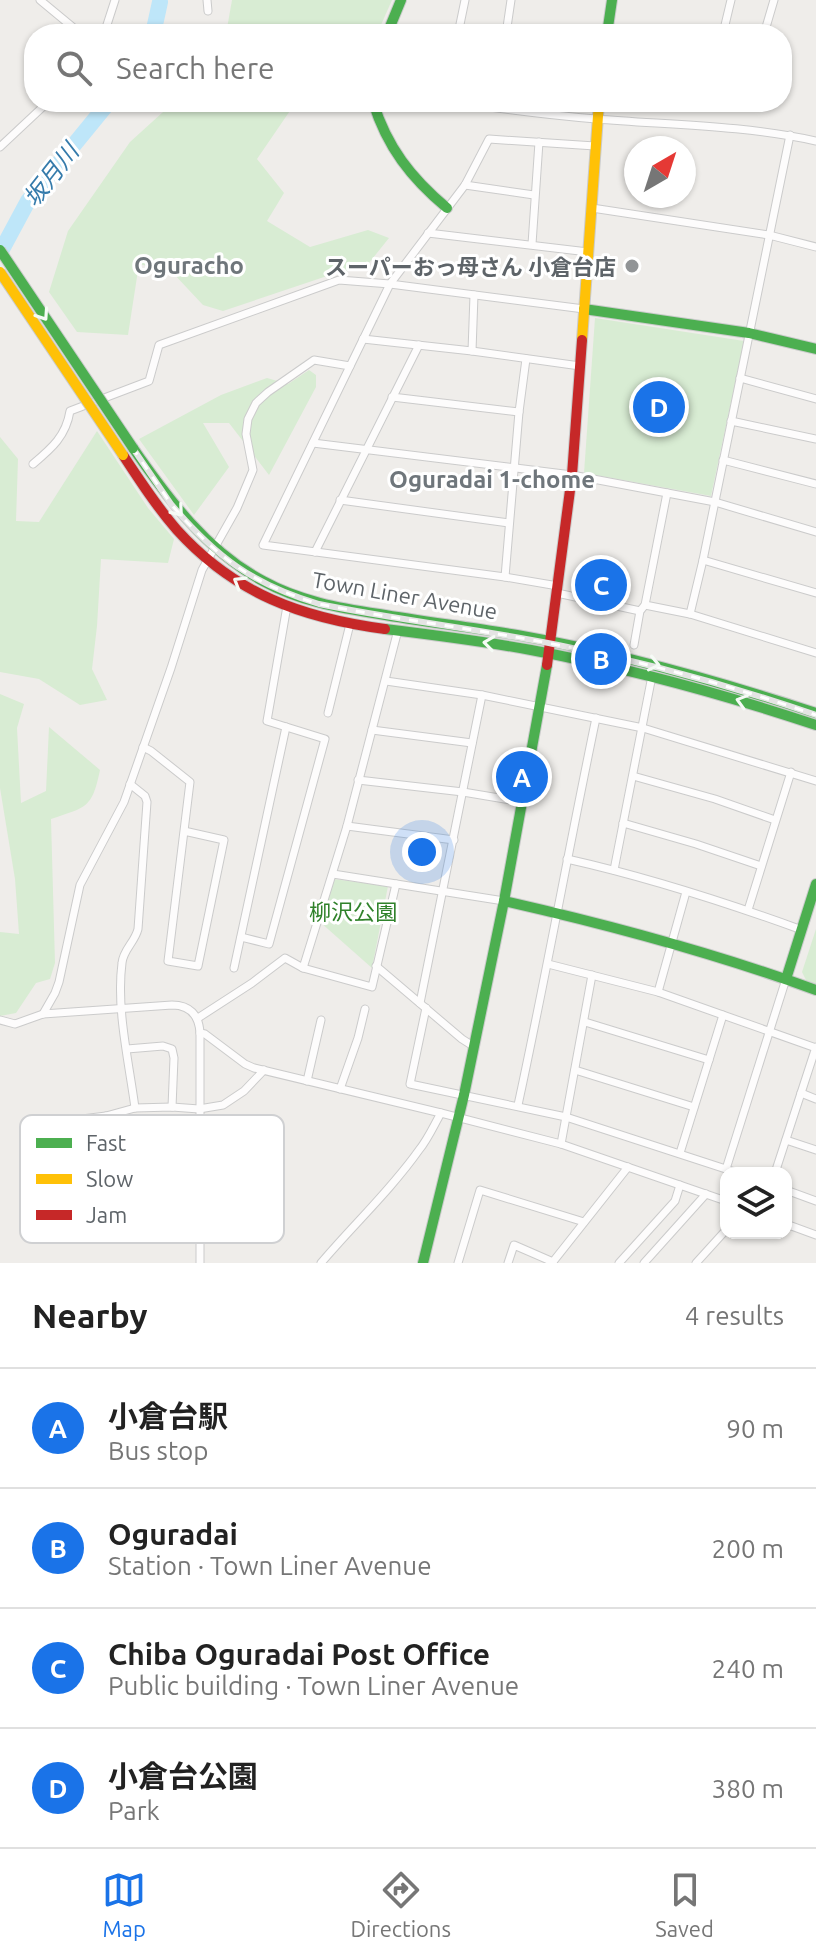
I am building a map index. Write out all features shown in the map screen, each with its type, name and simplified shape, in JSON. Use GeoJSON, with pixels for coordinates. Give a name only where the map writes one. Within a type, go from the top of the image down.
{"type":"FeatureCollection","features":[{"type":"Feature","properties":{"kind":"street"},"geometry":{"type":"LineString","coordinates":[[40,0],[69,24]]}},
{"type":"Feature","properties":{"kind":"street"},"geometry":{"type":"LineString","coordinates":[[107,24],[115,0]]}},
{"type":"Feature","properties":{"kind":"street"},"geometry":{"type":"LineString","coordinates":[[207,0],[208,11]]}},
{"type":"Feature","properties":{"kind":"street"},"geometry":{"type":"LineString","coordinates":[[391,24],[401,0]]}},
{"type":"Feature","properties":{"kind":"street"},"geometry":{"type":"LineString","coordinates":[[460,24],[465,0]]}},
{"type":"Feature","properties":{"kind":"street"},"geometry":{"type":"LineString","coordinates":[[507,24],[511,0]]}},
{"type":"Feature","properties":{"kind":"street"},"geometry":{"type":"LineString","coordinates":[[608,24],[612,0]]}},
{"type":"Feature","properties":{"kind":"street"},"geometry":{"type":"LineString","coordinates":[[725,24],[731,0]]}},
{"type":"Feature","properties":{"kind":"street"},"geometry":{"type":"LineString","coordinates":[[767,24],[774,0]]}},
{"type":"Feature","properties":{"kind":"street"},"geometry":{"type":"LineString","coordinates":[[0,147],[37,112]]}},
{"type":"Feature","properties":{"kind":"street"},"geometry":{"type":"LineString","coordinates":[[376,112],[397,157],[427,192],[447,208]]}},
{"type":"Feature","properties":{"kind":"street"},"geometry":{"type":"LineString","coordinates":[[546,112],[597,119],[699,125],[790,135],[816,141]]}},
{"type":"Feature","properties":{"kind":"street"},"geometry":{"type":"LineString","coordinates":[[423,1263],[464,1095],[504,901],[551,642],[572,475],[598,112]]}},
{"type":"Feature","properties":{"kind":"street"},"geometry":{"type":"LineString","coordinates":[[690,614],[790,135]]}},
{"type":"Feature","properties":{"kind":"street"},"geometry":{"type":"LineString","coordinates":[[595,146],[489,139],[465,185],[390,284],[263,545],[505,577],[643,608],[690,614],[816,653]]}},
{"type":"Feature","properties":{"kind":"street"},"geometry":{"type":"LineString","coordinates":[[532,244],[539,142]]}},
{"type":"Feature","properties":{"kind":"street"},"geometry":{"type":"LineString","coordinates":[[465,185],[534,195]]}},
{"type":"Feature","properties":{"kind":"street"},"geometry":{"type":"LineString","coordinates":[[592,208],[769,235],[816,247]]}},
{"type":"Feature","properties":{"kind":"street"},"geometry":{"type":"LineString","coordinates":[[428,233],[588,252]]}},
{"type":"Feature","properties":{"kind":"street","name":"Town Liner Avenue"},"geometry":{"type":"LineString","coordinates":[[0,250],[172,504],[204,540],[236,566],[264,582],[319,603],[551,642],[687,672],[816,713]]}},
{"type":"Feature","properties":{"kind":"street","name":"Town Liner Avenue"},"geometry":{"type":"LineString","coordinates":[[0,272],[161,510],[207,560],[258,593],[326,620],[549,654],[652,676],[816,725]]}},
{"type":"Feature","properties":{"kind":"street"},"geometry":{"type":"LineString","coordinates":[[33,464],[64,433],[70,411],[149,381],[159,345],[339,280],[584,309],[749,333],[816,349]]}},
{"type":"Feature","properties":{"kind":"street"},"geometry":{"type":"LineString","coordinates":[[472,351],[474,295]]}},
{"type":"Feature","properties":{"kind":"street"},"geometry":{"type":"LineString","coordinates":[[363,339],[580,366]]}},
{"type":"Feature","properties":{"kind":"street"},"geometry":{"type":"LineString","coordinates":[[315,552],[419,345]]}},
{"type":"Feature","properties":{"kind":"street"},"geometry":{"type":"LineString","coordinates":[[505,577],[526,359]]}},
{"type":"Feature","properties":{"kind":"street"},"geometry":{"type":"LineString","coordinates":[[43,1014],[59,982],[80,885],[124,802],[207,560],[237,508],[253,470],[246,434],[248,419],[256,403],[268,392],[314,360],[350,366]]}},
{"type":"Feature","properties":{"kind":"street"},"geometry":{"type":"LineString","coordinates":[[740,378],[816,399]]}},
{"type":"Feature","properties":{"kind":"street"},"geometry":{"type":"LineString","coordinates":[[392,397],[519,412]]}},
{"type":"Feature","properties":{"kind":"street"},"geometry":{"type":"LineString","coordinates":[[731,421],[816,439]]}},
{"type":"Feature","properties":{"kind":"street"},"geometry":{"type":"LineString","coordinates":[[313,443],[572,475],[715,502],[816,532]]}},
{"type":"Feature","properties":{"kind":"street"},"geometry":{"type":"LineString","coordinates":[[723,460],[816,484]]}},
{"type":"Feature","properties":{"kind":"street"},"geometry":{"type":"LineString","coordinates":[[634,645],[667,493]]}},
{"type":"Feature","properties":{"kind":"street"},"geometry":{"type":"LineString","coordinates":[[340,500],[509,523]]}},
{"type":"Feature","properties":{"kind":"street"},"geometry":{"type":"LineString","coordinates":[[703,560],[816,593]]}},
{"type":"Feature","properties":{"kind":"street"},"geometry":{"type":"LineString","coordinates":[[241,937],[269,944],[325,739],[267,721],[287,606]]}},
{"type":"Feature","properties":{"kind":"street"},"geometry":{"type":"LineString","coordinates":[[328,713],[350,624]]}},
{"type":"Feature","properties":{"kind":"street"},"geometry":{"type":"LineString","coordinates":[[303,968],[347,826],[398,630]]}},
{"type":"Feature","properties":{"kind":"street"},"geometry":{"type":"LineString","coordinates":[[614,870],[652,676]]}},
{"type":"Feature","properties":{"kind":"street"},"geometry":{"type":"LineString","coordinates":[[386,681],[482,695],[643,728],[816,781]]}},
{"type":"Feature","properties":{"kind":"street"},"geometry":{"type":"LineString","coordinates":[[482,695],[410,1084],[566,1117],[720,1167]]}},
{"type":"Feature","properties":{"kind":"street"},"geometry":{"type":"LineString","coordinates":[[518,1105],[596,718]]}},
{"type":"Feature","properties":{"kind":"street"},"geometry":{"type":"LineString","coordinates":[[234,968],[286,727]]}},
{"type":"Feature","properties":{"kind":"street"},"geometry":{"type":"LineString","coordinates":[[372,730],[472,743]]}},
{"type":"Feature","properties":{"kind":"street"},"geometry":{"type":"LineString","coordinates":[[143,747],[190,782],[168,961],[198,966],[224,840],[184,831]]}},
{"type":"Feature","properties":{"kind":"street"},"geometry":{"type":"LineString","coordinates":[[748,910],[791,772]]}},
{"type":"Feature","properties":{"kind":"street"},"geometry":{"type":"LineString","coordinates":[[633,776],[775,820]]}},
{"type":"Feature","properties":{"kind":"street"},"geometry":{"type":"LineString","coordinates":[[358,780],[523,802]]}},
{"type":"Feature","properties":{"kind":"street"},"geometry":{"type":"LineString","coordinates":[[130,784],[145,796],[147,802],[138,929],[122,961],[122,1009],[135,1108]]}},
{"type":"Feature","properties":{"kind":"street"},"geometry":{"type":"LineString","coordinates":[[623,823],[761,866]]}},
{"type":"Feature","properties":{"kind":"street"},"geometry":{"type":"LineString","coordinates":[[347,826],[454,840]]}},
{"type":"Feature","properties":{"kind":"street"},"geometry":{"type":"LineString","coordinates":[[567,859],[748,910],[802,930]]}},
{"type":"Feature","properties":{"kind":"street"},"geometry":{"type":"LineString","coordinates":[[333,874],[504,901],[556,913],[672,943],[816,990]]}},
{"type":"Feature","properties":{"kind":"street"},"geometry":{"type":"LineString","coordinates":[[198,1018],[285,958],[303,968],[372,987],[396,884]]}},
{"type":"Feature","properties":{"kind":"street"},"geometry":{"type":"LineString","coordinates":[[727,1167],[816,884]]}},
{"type":"Feature","properties":{"kind":"street"},"geometry":{"type":"LineString","coordinates":[[658,992],[686,892]]}},
{"type":"Feature","properties":{"kind":"street"},"geometry":{"type":"LineString","coordinates":[[548,964],[658,992],[816,1048],[777,1167]]}},
{"type":"Feature","properties":{"kind":"street"},"geometry":{"type":"LineString","coordinates":[[376,966],[473,1046]]}},
{"type":"Feature","properties":{"kind":"street"},"geometry":{"type":"LineString","coordinates":[[561,1144],[592,975]]}},
{"type":"Feature","properties":{"kind":"street"},"geometry":{"type":"LineString","coordinates":[[0,1020],[15,1024],[43,1014],[187,1007],[198,1018],[200,1033],[199,1115]]}},
{"type":"Feature","properties":{"kind":"street"},"geometry":{"type":"LineString","coordinates":[[340,1089],[365,1009]]}},
{"type":"Feature","properties":{"kind":"street"},"geometry":{"type":"LineString","coordinates":[[680,1153],[723,1015]]}},
{"type":"Feature","properties":{"kind":"street"},"geometry":{"type":"LineString","coordinates":[[307,1081],[321,1020]]}},
{"type":"Feature","properties":{"kind":"street"},"geometry":{"type":"LineString","coordinates":[[585,1022],[709,1060]]}},
{"type":"Feature","properties":{"kind":"street"},"geometry":{"type":"LineString","coordinates":[[200,1033],[245,1064],[561,1144],[720,1199]]}},
{"type":"Feature","properties":{"kind":"street"},"geometry":{"type":"LineString","coordinates":[[127,1049],[163,1046],[172,1049],[172,1107]]}},
{"type":"Feature","properties":{"kind":"street"},"geometry":{"type":"LineString","coordinates":[[110,1115],[135,1108],[199,1109],[223,1105],[244,1091],[264,1070]]}},
{"type":"Feature","properties":{"kind":"street"},"geometry":{"type":"LineString","coordinates":[[575,1070],[694,1107]]}},
{"type":"Feature","properties":{"kind":"street"},"geometry":{"type":"LineString","coordinates":[[801,1093],[816,1099]]}},
{"type":"Feature","properties":{"kind":"street"},"geometry":{"type":"LineString","coordinates":[[321,1263],[421,1148],[441,1113]]}},
{"type":"Feature","properties":{"kind":"street"},"geometry":{"type":"LineString","coordinates":[[786,1140],[816,1150]]}},
{"type":"Feature","properties":{"kind":"street"},"geometry":{"type":"LineString","coordinates":[[508,1263],[514,1245],[553,1262],[628,1167]]}},
{"type":"Feature","properties":{"kind":"street"},"geometry":{"type":"LineString","coordinates":[[619,1263],[675,1201],[680,1185]]}},
{"type":"Feature","properties":{"kind":"street"},"geometry":{"type":"LineString","coordinates":[[458,1263],[480,1190],[584,1222]]}},
{"type":"Feature","properties":{"kind":"street"},"geometry":{"type":"LineString","coordinates":[[792,1192],[816,1201]]}},
{"type":"Feature","properties":{"kind":"street"},"geometry":{"type":"LineString","coordinates":[[644,1263],[706,1194]]}},
{"type":"Feature","properties":{"kind":"street"},"geometry":{"type":"LineString","coordinates":[[792,1226],[816,1235]]}},
{"type":"Feature","properties":{"kind":"street"},"geometry":{"type":"LineString","coordinates":[[696,1263],[720,1237]]}},
{"type":"Feature","properties":{"kind":"street"},"geometry":{"type":"LineString","coordinates":[[200,1243],[200,1263]]}},
{"type":"Feature","properties":{"kind":"green space"},"geometry":{"type":"Polygon","coordinates":[[[232,0],[392,0],[381,24],[228,24],[232,0]]]}},
{"type":"Feature","properties":{"kind":"green space"},"geometry":{"type":"Polygon","coordinates":[[[163,112],[289,112],[257,159],[284,193],[267,221],[310,247],[368,230],[389,238],[365,268],[336,273],[223,311],[203,305],[172,272],[139,264],[128,335],[77,332],[49,292],[68,231],[130,142],[163,112]]]}},
{"type":"Feature","properties":{"kind":"green space"},"geometry":{"type":"Polygon","coordinates":[[[595,318],[744,341],[711,496],[584,473],[595,318]]]}},
{"type":"Feature","properties":{"kind":"green space"},"geometry":{"type":"Polygon","coordinates":[[[309,370],[316,375],[316,387],[269,475],[229,423],[203,423],[229,467],[194,515],[139,439],[221,395],[267,378],[288,384],[309,370]]]}},
{"type":"Feature","properties":{"kind":"green space"},"geometry":{"type":"Polygon","coordinates":[[[97,431],[148,508],[174,539],[168,563],[101,559],[92,669],[107,700],[80,705],[39,679],[0,672],[0,437],[18,459],[16,521],[39,522],[97,431]]]}},
{"type":"Feature","properties":{"kind":"green space"},"geometry":{"type":"Polygon","coordinates":[[[0,694],[24,704],[17,728],[21,803],[46,791],[49,727],[100,770],[94,792],[86,805],[51,819],[55,963],[50,979],[36,983],[16,1013],[0,1016],[0,932],[19,934],[15,879],[0,788],[0,694]]]}},
{"type":"Feature","properties":{"kind":"green space","name":"柳沢公園"},"geometry":{"type":"Polygon","coordinates":[[[333,879],[388,886],[372,968],[320,922],[333,879]]]}},
{"type":"Feature","properties":{"kind":"green space"},"geometry":{"type":"Polygon","coordinates":[[[816,929],[816,984],[806,980],[802,972],[816,929]]]}},
{"type":"Feature","properties":{"kind":"waterway","name":"坂月川"},"geometry":{"type":"LineString","coordinates":[[155,24],[160,2]]}},
{"type":"Feature","properties":{"kind":"waterway","name":"坂月川"},"geometry":{"type":"LineString","coordinates":[[0,253],[28,201],[101,112]]}},
{"type":"Feature","properties":{"kind":"railway"},"geometry":{"type":"LineString","coordinates":[[0,254],[171,504],[220,554],[255,578],[319,604],[528,639],[623,659],[816,715]]}},
{"type":"Feature","properties":{"kind":"traffic: fast"},"geometry":{"type":"LineString","coordinates":[[391,24],[401,0]]}},
{"type":"Feature","properties":{"kind":"traffic: fast"},"geometry":{"type":"LineString","coordinates":[[608,24],[612,0]]}},
{"type":"Feature","properties":{"kind":"traffic: fast"},"geometry":{"type":"LineString","coordinates":[[377,112],[402,161],[447,208]]}},
{"type":"Feature","properties":{"kind":"traffic: fast"},"geometry":{"type":"LineString","coordinates":[[0,250],[133,448]]}},
{"type":"Feature","properties":{"kind":"traffic: fast"},"geometry":{"type":"LineString","coordinates":[[584,309],[749,333],[816,349]]}},
{"type":"Feature","properties":{"kind":"traffic: fast"},"geometry":{"type":"LineString","coordinates":[[133,448],[190,523],[224,555],[263,581],[291,594],[349,609],[593,650],[705,679],[816,713]]}},
{"type":"Feature","properties":{"kind":"traffic: fast"},"geometry":{"type":"LineString","coordinates":[[385,629],[531,650],[639,673],[816,725]]}},
{"type":"Feature","properties":{"kind":"traffic: fast"},"geometry":{"type":"LineString","coordinates":[[423,1263],[464,1095],[504,901],[547,665]]}},
{"type":"Feature","properties":{"kind":"traffic: fast"},"geometry":{"type":"LineString","coordinates":[[786,979],[816,884]]}},
{"type":"Feature","properties":{"kind":"traffic: fast"},"geometry":{"type":"LineString","coordinates":[[504,901],[662,941],[816,990]]}},
{"type":"Feature","properties":{"kind":"traffic: slow"},"geometry":{"type":"LineString","coordinates":[[582,340],[598,112]]}},
{"type":"Feature","properties":{"kind":"traffic: slow"},"geometry":{"type":"LineString","coordinates":[[0,272],[123,455]]}},
{"type":"Feature","properties":{"kind":"traffic: jam"},"geometry":{"type":"LineString","coordinates":[[547,665],[572,475],[582,340]]}},
{"type":"Feature","properties":{"kind":"traffic: jam"},"geometry":{"type":"LineString","coordinates":[[123,455],[177,530],[199,552],[246,587],[298,610],[385,629]]}},
{"type":"Feature","properties":{"kind":"place","name":"スーパーおっ母さん 小倉台店"},"geometry":{"type":"Point","coordinates":[632,266]}},
{"type":"Feature","properties":{"kind":"place","name":"小倉台公園"},"geometry":{"type":"Point","coordinates":[659,407]}},
{"type":"Feature","properties":{"kind":"place","name":"Chiba Oguradai Post Office"},"geometry":{"type":"Point","coordinates":[601,585]}},
{"type":"Feature","properties":{"kind":"place","name":"Oguradai"},"geometry":{"type":"Point","coordinates":[601,659]}},
{"type":"Feature","properties":{"kind":"place","name":"小倉台駅"},"geometry":{"type":"Point","coordinates":[522,777]}},
{"type":"Feature","properties":{"kind":"district","name":"Oguracho"},"geometry":{"type":"Point","coordinates":[189,265]}},
{"type":"Feature","properties":{"kind":"district","name":"Oguradai 1-chome"},"geometry":{"type":"Point","coordinates":[492,479]}}]}
